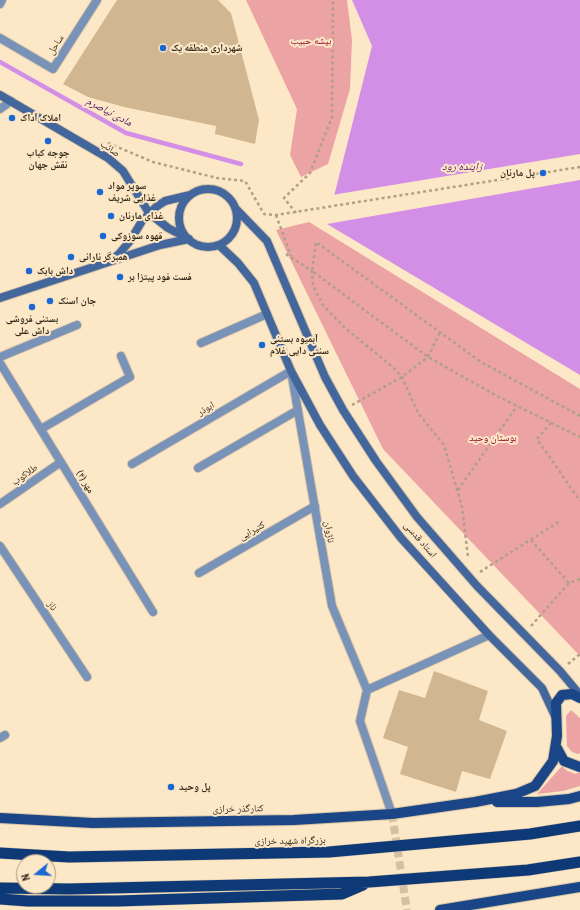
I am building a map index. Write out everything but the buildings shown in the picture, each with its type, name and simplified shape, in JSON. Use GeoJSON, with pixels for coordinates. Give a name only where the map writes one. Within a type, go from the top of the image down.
{"type":"FeatureCollection","features":[{"type":"Feature","properties":{"kind":"highway","name":"بزرگراه شهید خرازی"},"geometry":{"type":"LineString","coordinates":[[0,853],[69,857],[329,852],[530,834],[580,826]]}},
{"type":"Feature","properties":{"kind":"highway"},"geometry":{"type":"LineString","coordinates":[[0,888],[69,889],[369,882],[528,870],[580,862]]}},
{"type":"Feature","properties":{"kind":"highway"},"geometry":{"type":"LineString","coordinates":[[0,899],[117,901],[342,894],[369,882]]}},
{"type":"Feature","properties":{"kind":"main road","name":"صائب"},"geometry":{"type":"LineString","coordinates":[[0,95],[108,158],[123,171],[149,213],[168,228],[189,239]]}},
{"type":"Feature","properties":{"kind":"main road"},"geometry":{"type":"LineString","coordinates":[[104,264],[118,255],[130,241],[142,221],[156,206],[165,201],[191,195],[198,191],[208,189],[217,190],[225,194],[232,201],[236,209],[236,222],[232,234],[219,245],[203,246],[189,239],[183,232],[180,222],[180,212],[184,203],[191,195]]}},
{"type":"Feature","properties":{"kind":"main road","name":"استاد قدسی"},"geometry":{"type":"LineString","coordinates":[[236,209],[267,241],[325,377],[343,410],[376,462],[417,517],[471,579],[524,634],[580,696]]}},
{"type":"Feature","properties":{"kind":"main road"},"geometry":{"type":"LineString","coordinates":[[0,298],[160,245],[189,239]]}},
{"type":"Feature","properties":{"kind":"main road","name":"استاد قدسی"},"geometry":{"type":"LineString","coordinates":[[219,245],[238,263],[254,283],[291,371],[320,425],[353,476],[401,538],[489,635],[542,688],[555,717],[557,748],[553,761],[535,786],[516,794],[475,802]]}},
{"type":"Feature","properties":{"kind":"main road"},"geometry":{"type":"LineString","coordinates":[[555,717],[556,703],[562,695],[572,694],[580,696]]}},
{"type":"Feature","properties":{"kind":"main road"},"geometry":{"type":"LineString","coordinates":[[557,748],[564,761],[580,767]]}},
{"type":"Feature","properties":{"kind":"main road"},"geometry":{"type":"LineString","coordinates":[[475,802],[537,802],[568,799],[580,796]]}},
{"type":"Feature","properties":{"kind":"main road","name":"کنارگذر خرازی"},"geometry":{"type":"LineString","coordinates":[[0,818],[107,823],[294,820],[392,814],[475,802]]}},
{"type":"Feature","properties":{"kind":"main road"},"geometry":{"type":"LineString","coordinates":[[440,910],[471,908],[580,887]]}},
{"type":"Feature","properties":{"kind":"street"},"geometry":{"type":"LineString","coordinates":[[0,4],[2,0]]}},
{"type":"Feature","properties":{"kind":"street","name":"ساحل"},"geometry":{"type":"LineString","coordinates":[[0,38],[53,69],[97,0]]}},
{"type":"Feature","properties":{"kind":"street"},"geometry":{"type":"LineString","coordinates":[[0,109],[11,101]]}},
{"type":"Feature","properties":{"kind":"street"},"geometry":{"type":"LineString","coordinates":[[201,343],[267,314]]}},
{"type":"Feature","properties":{"kind":"street"},"geometry":{"type":"LineString","coordinates":[[0,357],[77,325]]}},
{"type":"Feature","properties":{"kind":"street"},"geometry":{"type":"LineString","coordinates":[[41,429],[130,377],[121,356]]}},
{"type":"Feature","properties":{"kind":"street","name":"مهر (۴)"},"geometry":{"type":"LineString","coordinates":[[0,363],[152,612]]}},
{"type":"Feature","properties":{"kind":"street","name":"ناژوان"},"geometry":{"type":"LineString","coordinates":[[291,371],[332,606],[367,690]]}},
{"type":"Feature","properties":{"kind":"street","name":"ابوذر"},"geometry":{"type":"LineString","coordinates":[[132,464],[291,371]]}},
{"type":"Feature","properties":{"kind":"street"},"geometry":{"type":"LineString","coordinates":[[198,468],[298,410]]}},
{"type":"Feature","properties":{"kind":"street","name":"طلاکوب"},"geometry":{"type":"LineString","coordinates":[[0,504],[61,462]]}},
{"type":"Feature","properties":{"kind":"street","name":"کتیرایی"},"geometry":{"type":"LineString","coordinates":[[199,573],[315,506]]}},
{"type":"Feature","properties":{"kind":"street","name":"ناز"},"geometry":{"type":"LineString","coordinates":[[0,546],[87,677]]}},
{"type":"Feature","properties":{"kind":"street"},"geometry":{"type":"LineString","coordinates":[[392,814],[360,721],[367,690],[489,635]]}},
{"type":"Feature","properties":{"kind":"path"},"geometry":{"type":"LineString","coordinates":[[296,213],[284,198],[310,173],[332,117],[334,0]]}},
{"type":"Feature","properties":{"kind":"path"},"geometry":{"type":"LineString","coordinates":[[102,140],[153,162],[217,178],[245,181],[264,214],[276,215],[580,167]]}},
{"type":"Feature","properties":{"kind":"path"},"geometry":{"type":"LineString","coordinates":[[276,215],[291,257]]}},
{"type":"Feature","properties":{"kind":"path"},"geometry":{"type":"LineString","coordinates":[[267,241],[312,271],[428,357],[518,406],[580,437]]}},
{"type":"Feature","properties":{"kind":"path"},"geometry":{"type":"LineString","coordinates":[[560,521],[471,579],[462,507],[444,445],[418,413],[402,377],[394,368],[344,327],[323,305],[313,286],[312,271],[316,242],[482,362],[580,416]]}},
{"type":"Feature","properties":{"kind":"path"},"geometry":{"type":"LineString","coordinates":[[343,410],[402,377],[428,357],[440,332]]}},
{"type":"Feature","properties":{"kind":"path"},"geometry":{"type":"LineString","coordinates":[[458,490],[518,406]]}},
{"type":"Feature","properties":{"kind":"path"},"geometry":{"type":"LineString","coordinates":[[551,423],[536,439],[580,502]]}},
{"type":"Feature","properties":{"kind":"path"},"geometry":{"type":"LineString","coordinates":[[531,540],[569,583]]}},
{"type":"Feature","properties":{"kind":"path"},"geometry":{"type":"LineString","coordinates":[[524,634],[569,583],[580,579]]}},
{"type":"Feature","properties":{"kind":"green space","name":"بیشه حبیب"},"geometry":{"type":"Polygon","coordinates":[[[246,0],[347,0],[352,40],[350,89],[328,164],[301,177],[290,155],[297,109],[246,0]]]}},
{"type":"Feature","properties":{"kind":"green space","name":"بوستان وحید"},"geometry":{"type":"Polygon","coordinates":[[[309,222],[580,389],[580,656],[383,449],[276,230],[309,222]]]}},
{"type":"Feature","properties":{"kind":"green space"},"geometry":{"type":"Polygon","coordinates":[[[571,710],[580,718],[580,753],[578,754],[572,752],[567,746],[566,716],[571,710]]]}},
{"type":"Feature","properties":{"kind":"green space"},"geometry":{"type":"Polygon","coordinates":[[[562,766],[566,770],[575,774],[580,772],[580,786],[563,791],[537,794],[562,766]]]}},
{"type":"Feature","properties":{"kind":"water","name":"زاینده رود"},"geometry":{"type":"Polygon","coordinates":[[[352,0],[580,0],[580,375],[327,224],[372,46],[352,0]]]}},
{"type":"Feature","properties":{"kind":"pier","name":"پل مارنان"},"geometry":{"type":"Polygon","coordinates":[[[580,154],[580,180],[327,224],[326,219],[332,195],[580,154]]]}},
{"type":"Feature","properties":{"kind":"waterway","name":"مادی نیاصرم"},"geometry":{"type":"LineString","coordinates":[[0,62],[126,133],[241,164]]}},
{"type":"Feature","properties":{"kind":"tunnel"},"geometry":{"type":"LineString","coordinates":[[392,814],[407,910]]}},
{"type":"Feature","properties":{"kind":"place","name":"شهرداری منطقه یک"},"geometry":{"type":"Point","coordinates":[163,48]}},
{"type":"Feature","properties":{"kind":"place","name":"املاک آداک"},"geometry":{"type":"Point","coordinates":[12,118]}},
{"type":"Feature","properties":{"kind":"place","name":"جوجه کباب نقش جهان"},"geometry":{"type":"Point","coordinates":[48,141]}},
{"type":"Feature","properties":{"kind":"place","name":"پل مارنان"},"geometry":{"type":"Point","coordinates":[543,173]}},
{"type":"Feature","properties":{"kind":"place","name":"سوپر مواد غذایی شریف"},"geometry":{"type":"Point","coordinates":[100,192]}},
{"type":"Feature","properties":{"kind":"place","name":"غذای مارنان"},"geometry":{"type":"Point","coordinates":[111,216]}},
{"type":"Feature","properties":{"kind":"place","name":"قهوه سوزوکی"},"geometry":{"type":"Point","coordinates":[103,236]}},
{"type":"Feature","properties":{"kind":"place","name":"همبرگر نارانی"},"geometry":{"type":"Point","coordinates":[71,257]}},
{"type":"Feature","properties":{"kind":"place","name":"داش بابک"},"geometry":{"type":"Point","coordinates":[29,271]}},
{"type":"Feature","properties":{"kind":"place","name":"فست فود پیتزا بر"},"geometry":{"type":"Point","coordinates":[120,277]}},
{"type":"Feature","properties":{"kind":"place","name":"جان اسنک"},"geometry":{"type":"Point","coordinates":[50,301]}},
{"type":"Feature","properties":{"kind":"place","name":"بستنی فروشی داش علی"},"geometry":{"type":"Point","coordinates":[32,307]}},
{"type":"Feature","properties":{"kind":"place","name":"آبمیوه بستنی سنتی دایی غلام"},"geometry":{"type":"Point","coordinates":[262,345]}},
{"type":"Feature","properties":{"kind":"place","name":"پل وحید"},"geometry":{"type":"Point","coordinates":[171,787]}}]}
